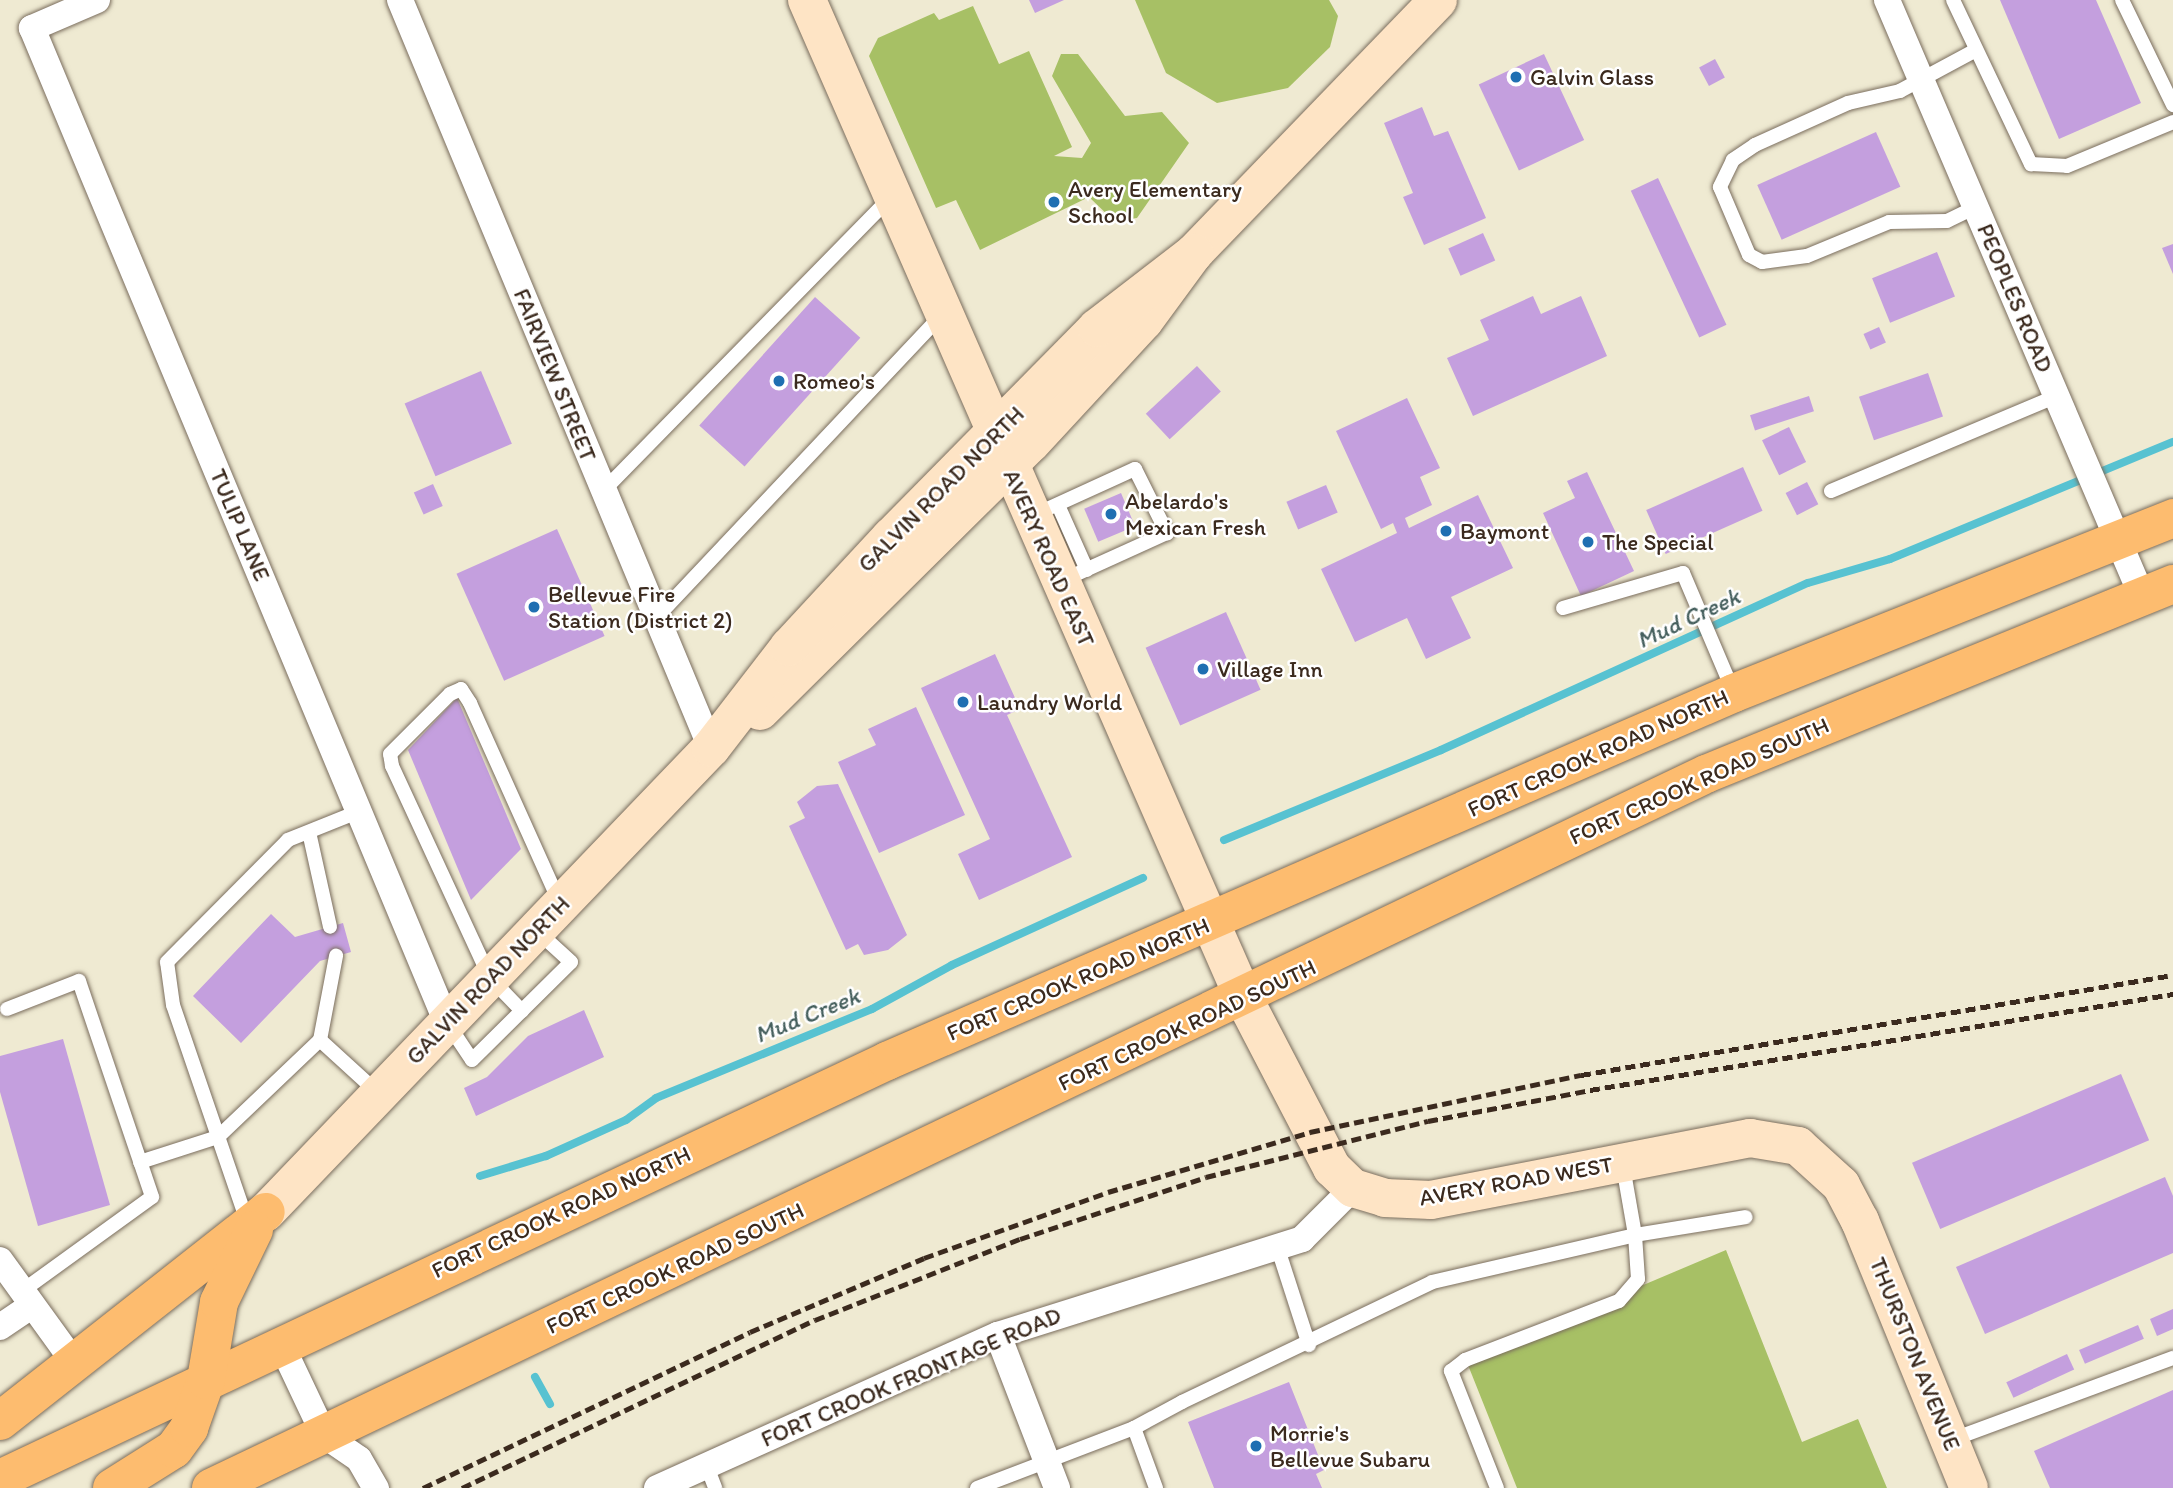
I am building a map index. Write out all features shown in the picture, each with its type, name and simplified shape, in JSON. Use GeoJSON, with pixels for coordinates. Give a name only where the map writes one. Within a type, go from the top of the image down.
{"type":"FeatureCollection","features":[{"type":"Feature","properties":{"kind":"main road","name":"FORT CROOK ROAD NORTH"},"geometry":{"type":"LineString","coordinates":[[0,1479],[281,1343],[887,1061],[1734,693],[2173,517]]}},
{"type":"Feature","properties":{"kind":"main road","name":"FORT CROOK ROAD SOUTH"},"geometry":{"type":"LineString","coordinates":[[211,1488],[1244,999],[1706,774],[2158,590]]}},
{"type":"Feature","properties":{"kind":"main road"},"geometry":{"type":"LineString","coordinates":[[0,1421],[76,1365],[257,1219]]}},
{"type":"Feature","properties":{"kind":"main road"},"geometry":{"type":"LineString","coordinates":[[112,1488],[174,1449],[206,1380],[219,1302],[257,1219]]}},
{"type":"Feature","properties":{"kind":"street","name":"TULIP LANE"},"geometry":{"type":"LineString","coordinates":[[97,0],[32,28],[447,1023]]}},
{"type":"Feature","properties":{"kind":"street","name":"FAIRVIEW STREET"},"geometry":{"type":"LineString","coordinates":[[400,0],[711,748]]}},
{"type":"Feature","properties":{"kind":"street","name":"AVERY ROAD EAST"},"geometry":{"type":"LineString","coordinates":[[807,0],[1001,449],[1044,511],[1074,575],[1210,922],[1244,999]]}},
{"type":"Feature","properties":{"kind":"street","name":"GALVIN ROAD NORTH"},"geometry":{"type":"LineString","coordinates":[[257,1219],[711,748],[789,647],[1001,449],[1097,328],[1194,253],[1438,0]]}},
{"type":"Feature","properties":{"kind":"street","name":"PEOPLES ROAD"},"geometry":{"type":"LineString","coordinates":[[1887,0],[2119,538],[2158,590]]}},
{"type":"Feature","properties":{"kind":"street"},"geometry":{"type":"LineString","coordinates":[[1244,999],[1310,1132],[1353,1188]]}},
{"type":"Feature","properties":{"kind":"street","name":"AVERY ROAD WEST"},"geometry":{"type":"LineString","coordinates":[[1353,1188],[1385,1198],[1431,1200],[1750,1138],[1798,1146],[1841,1185],[1860,1221]]}},
{"type":"Feature","properties":{"kind":"street","name":"FORT CROOK FRONTAGE ROAD"},"geometry":{"type":"LineString","coordinates":[[657,1488],[710,1476],[998,1335],[1302,1240],[1353,1188]]}},
{"type":"Feature","properties":{"kind":"street","name":"THURSTON AVENUE"},"geometry":{"type":"LineString","coordinates":[[1860,1221],[1969,1488]]}},
{"type":"Feature","properties":{"kind":"street"},"geometry":{"type":"LineString","coordinates":[[0,1260],[76,1365]]}},
{"type":"Feature","properties":{"kind":"street"},"geometry":{"type":"LineString","coordinates":[[0,1327],[26,1299]]}},
{"type":"Feature","properties":{"kind":"street"},"geometry":{"type":"LineString","coordinates":[[998,1335],[1057,1488]]}},
{"type":"Feature","properties":{"kind":"street"},"geometry":{"type":"LineString","coordinates":[[281,1343],[324,1435],[359,1459],[376,1488]]}},
{"type":"Feature","properties":{"kind":"lane"},"geometry":{"type":"LineString","coordinates":[[1953,0],[2031,164],[2067,166],[2173,122]]}},
{"type":"Feature","properties":{"kind":"lane"},"geometry":{"type":"LineString","coordinates":[[2122,0],[2173,105]]}},
{"type":"Feature","properties":{"kind":"lane"},"geometry":{"type":"LineString","coordinates":[[1976,50],[1921,78],[1755,145],[1723,175],[1724,206],[1749,255],[1777,263],[1889,222],[1947,220],[1976,207]]}},
{"type":"Feature","properties":{"kind":"lane"},"geometry":{"type":"LineString","coordinates":[[603,491],[893,195]]}},
{"type":"Feature","properties":{"kind":"lane"},"geometry":{"type":"LineString","coordinates":[[656,618],[943,313]]}},
{"type":"Feature","properties":{"kind":"lane"},"geometry":{"type":"LineString","coordinates":[[1831,491],[2057,396]]}},
{"type":"Feature","properties":{"kind":"lane"},"geometry":{"type":"LineString","coordinates":[[1044,511],[1135,469],[1167,533],[1074,575]]}},
{"type":"Feature","properties":{"kind":"lane"},"geometry":{"type":"LineString","coordinates":[[1563,608],[1683,573],[1734,693]]}},
{"type":"Feature","properties":{"kind":"lane"},"geometry":{"type":"LineString","coordinates":[[447,1023],[472,1060],[522,1011],[570,962],[548,918],[470,703],[461,689],[450,694],[390,754],[490,978],[522,1011]]}},
{"type":"Feature","properties":{"kind":"lane"},"geometry":{"type":"LineString","coordinates":[[257,1219],[218,1137],[173,1005],[167,962],[288,840],[360,811]]}},
{"type":"Feature","properties":{"kind":"lane"},"geometry":{"type":"LineString","coordinates":[[309,832],[330,927]]}},
{"type":"Feature","properties":{"kind":"lane"},"geometry":{"type":"LineString","coordinates":[[140,1162],[218,1137],[320,1040],[336,956]]}},
{"type":"Feature","properties":{"kind":"lane"},"geometry":{"type":"LineString","coordinates":[[7,1009],[79,981],[152,1197],[26,1299]]}},
{"type":"Feature","properties":{"kind":"lane"},"geometry":{"type":"LineString","coordinates":[[320,1040],[379,1094]]}},
{"type":"Feature","properties":{"kind":"lane"},"geometry":{"type":"LineString","coordinates":[[1497,1488],[1451,1371],[1465,1360],[1619,1301],[1638,1279],[1635,1234],[1623,1163]]}},
{"type":"Feature","properties":{"kind":"lane"},"geometry":{"type":"LineString","coordinates":[[977,1488],[1134,1428],[1310,1345],[1432,1282],[1635,1234],[1746,1217]]}},
{"type":"Feature","properties":{"kind":"lane"},"geometry":{"type":"LineString","coordinates":[[1278,1249],[1310,1345]]}},
{"type":"Feature","properties":{"kind":"lane"},"geometry":{"type":"LineString","coordinates":[[1950,1440],[2173,1358]]}},
{"type":"Feature","properties":{"kind":"lane"},"geometry":{"type":"LineString","coordinates":[[1134,1428],[1156,1488]]}},
{"type":"Feature","properties":{"kind":"green space"},"geometry":{"type":"Polygon","coordinates":[[[1135,0],[1329,0],[1338,16],[1330,47],[1288,88],[1217,103],[1166,73],[1135,0]]]}},
{"type":"Feature","properties":{"kind":"green space"},"geometry":{"type":"Polygon","coordinates":[[[973,6],[999,64],[1029,51],[1072,147],[1054,156],[1082,158],[1091,143],[1052,76],[1061,54],[1078,54],[1125,116],[1162,112],[1189,143],[1137,218],[1114,221],[1089,197],[980,250],[956,200],[936,208],[869,56],[878,38],[934,13],[939,20],[973,6]]]}},
{"type":"Feature","properties":{"kind":"green space"},"geometry":{"type":"Polygon","coordinates":[[[1726,1250],[1802,1442],[1858,1419],[1887,1488],[1517,1488],[1466,1360],[1726,1250]]]}},
{"type":"Feature","properties":{"kind":"building"},"geometry":{"type":"Polygon","coordinates":[[[1029,0],[1064,0],[1035,13],[1029,0]]]}},
{"type":"Feature","properties":{"kind":"building"},"geometry":{"type":"Polygon","coordinates":[[[2000,0],[2096,0],[2141,103],[2059,139],[2000,0]]]}},
{"type":"Feature","properties":{"kind":"building"},"geometry":{"type":"Polygon","coordinates":[[[1544,54],[1584,140],[1519,171],[1479,84],[1544,54]]]}},
{"type":"Feature","properties":{"kind":"building"},"geometry":{"type":"Polygon","coordinates":[[[1715,59],[1725,78],[1709,86],[1699,67],[1715,59]]]}},
{"type":"Feature","properties":{"kind":"building"},"geometry":{"type":"Polygon","coordinates":[[[1422,107],[1434,136],[1448,131],[1486,218],[1424,245],[1403,197],[1413,193],[1384,123],[1422,107]]]}},
{"type":"Feature","properties":{"kind":"building"},"geometry":{"type":"Polygon","coordinates":[[[1876,132],[1900,187],[1782,240],[1757,185],[1876,132]]]}},
{"type":"Feature","properties":{"kind":"building"},"geometry":{"type":"Polygon","coordinates":[[[1658,178],[1726,325],[1699,338],[1631,191],[1658,178]]]}},
{"type":"Feature","properties":{"kind":"building"},"geometry":{"type":"Polygon","coordinates":[[[1483,233],[1495,260],[1460,276],[1448,248],[1483,233]]]}},
{"type":"Feature","properties":{"kind":"building"},"geometry":{"type":"Polygon","coordinates":[[[2173,244],[2173,274],[2162,248],[2173,244]]]}},
{"type":"Feature","properties":{"kind":"building"},"geometry":{"type":"Polygon","coordinates":[[[1937,252],[1955,297],[1890,323],[1872,278],[1937,252]]]}},
{"type":"Feature","properties":{"kind":"building"},"geometry":{"type":"Polygon","coordinates":[[[1533,296],[1541,314],[1581,296],[1607,356],[1473,416],[1447,358],[1489,340],[1480,320],[1533,296]]]}},
{"type":"Feature","properties":{"kind":"building","name":"Romeo's"},"geometry":{"type":"Polygon","coordinates":[[[815,297],[860,338],[745,466],[699,426],[815,297]]]}},
{"type":"Feature","properties":{"kind":"building"},"geometry":{"type":"Polygon","coordinates":[[[1879,327],[1886,343],[1870,349],[1863,334],[1879,327]]]}},
{"type":"Feature","properties":{"kind":"building"},"geometry":{"type":"Polygon","coordinates":[[[1197,366],[1221,392],[1170,439],[1146,414],[1197,366]]]}},
{"type":"Feature","properties":{"kind":"building"},"geometry":{"type":"Polygon","coordinates":[[[481,371],[512,444],[435,476],[405,403],[481,371]]]}},
{"type":"Feature","properties":{"kind":"building"},"geometry":{"type":"Polygon","coordinates":[[[1928,373],[1943,416],[1874,440],[1859,397],[1928,373]]]}},
{"type":"Feature","properties":{"kind":"building"},"geometry":{"type":"Polygon","coordinates":[[[1809,396],[1814,411],[1755,430],[1750,415],[1809,396]]]}},
{"type":"Feature","properties":{"kind":"building","name":"Baymont"},"geometry":{"type":"Polygon","coordinates":[[[1407,398],[1440,468],[1420,477],[1432,505],[1405,518],[1409,528],[1478,495],[1513,568],[1451,597],[1471,638],[1426,659],[1407,618],[1355,642],[1321,569],[1397,533],[1393,523],[1381,529],[1336,431],[1407,398]]]}},
{"type":"Feature","properties":{"kind":"building"},"geometry":{"type":"Polygon","coordinates":[[[1789,427],[1806,462],[1779,475],[1762,440],[1789,427]]]}},
{"type":"Feature","properties":{"kind":"building"},"geometry":{"type":"Polygon","coordinates":[[[1743,467],[1763,511],[1666,554],[1646,510],[1743,467]]]}},
{"type":"Feature","properties":{"kind":"building","name":"The Special"},"geometry":{"type":"Polygon","coordinates":[[[1587,472],[1634,571],[1581,596],[1543,513],[1575,498],[1567,481],[1587,472]]]}},
{"type":"Feature","properties":{"kind":"building"},"geometry":{"type":"Polygon","coordinates":[[[1807,482],[1818,504],[1797,515],[1786,493],[1807,482]]]}},
{"type":"Feature","properties":{"kind":"building"},"geometry":{"type":"Polygon","coordinates":[[[433,484],[443,506],[424,514],[414,493],[433,484]]]}},
{"type":"Feature","properties":{"kind":"building"},"geometry":{"type":"Polygon","coordinates":[[[1326,485],[1338,513],[1298,529],[1286,502],[1326,485]]]}},
{"type":"Feature","properties":{"kind":"building"},"geometry":{"type":"Polygon","coordinates":[[[1121,493],[1135,526],[1098,542],[1084,509],[1121,493]]]}},
{"type":"Feature","properties":{"kind":"building"},"geometry":{"type":"Polygon","coordinates":[[[557,529],[605,636],[504,681],[457,574],[557,529]]]}},
{"type":"Feature","properties":{"kind":"building","name":"Village Inn"},"geometry":{"type":"Polygon","coordinates":[[[1226,612],[1261,690],[1180,725],[1146,648],[1226,612]]]}},
{"type":"Feature","properties":{"kind":"building"},"geometry":{"type":"Polygon","coordinates":[[[995,654],[1020,709],[1007,715],[1072,857],[979,900],[958,854],[990,839],[921,688],[995,654]]]}},
{"type":"Feature","properties":{"kind":"building"},"geometry":{"type":"Polygon","coordinates":[[[457,698],[521,849],[471,900],[408,750],[457,698]]]}},
{"type":"Feature","properties":{"kind":"building"},"geometry":{"type":"Polygon","coordinates":[[[916,707],[965,815],[879,853],[838,762],[876,745],[868,729],[916,707]]]}},
{"type":"Feature","properties":{"kind":"building"},"geometry":{"type":"Polygon","coordinates":[[[838,784],[907,935],[888,950],[864,955],[858,944],[846,950],[789,826],[805,818],[797,802],[817,786],[838,784]]]}},
{"type":"Feature","properties":{"kind":"building"},"geometry":{"type":"Polygon","coordinates":[[[271,914],[295,937],[343,923],[351,952],[320,961],[241,1043],[193,996],[271,914]]]}},
{"type":"Feature","properties":{"kind":"building"},"geometry":{"type":"Polygon","coordinates":[[[584,1010],[604,1057],[476,1116],[464,1088],[487,1077],[528,1036],[584,1010]]]}},
{"type":"Feature","properties":{"kind":"building"},"geometry":{"type":"Polygon","coordinates":[[[63,1039],[110,1205],[38,1226],[0,1092],[0,1056],[63,1039]]]}},
{"type":"Feature","properties":{"kind":"building"},"geometry":{"type":"Polygon","coordinates":[[[2121,1074],[2149,1140],[1940,1229],[1912,1163],[2121,1074]]]}},
{"type":"Feature","properties":{"kind":"building"},"geometry":{"type":"Polygon","coordinates":[[[2165,1177],[2173,1196],[2173,1253],[1985,1334],[1956,1267],[2165,1177]]]}},
{"type":"Feature","properties":{"kind":"building"},"geometry":{"type":"Polygon","coordinates":[[[2173,1309],[2173,1329],[2157,1336],[2150,1319],[2173,1309]]]}},
{"type":"Feature","properties":{"kind":"building"},"geometry":{"type":"Polygon","coordinates":[[[2138,1325],[2144,1339],[2085,1364],[2079,1350],[2138,1325]]]}},
{"type":"Feature","properties":{"kind":"building"},"geometry":{"type":"Polygon","coordinates":[[[2067,1354],[2074,1369],[2013,1398],[2006,1382],[2067,1354]]]}},
{"type":"Feature","properties":{"kind":"building","name":"Morrie's Bellevue Subaru"},"geometry":{"type":"Polygon","coordinates":[[[1289,1382],[1324,1470],[1316,1474],[1322,1488],[1214,1488],[1188,1422],[1289,1382]]]}},
{"type":"Feature","properties":{"kind":"building"},"geometry":{"type":"Polygon","coordinates":[[[2173,1390],[2173,1488],[2050,1488],[2034,1451],[2173,1390]]]}},
{"type":"Feature","properties":{"kind":"waterway","name":"Mud Creek"},"geometry":{"type":"LineString","coordinates":[[1224,840],[1441,750],[1808,583],[1890,559],[2173,442]]}},
{"type":"Feature","properties":{"kind":"waterway","name":"Mud Creek"},"geometry":{"type":"LineString","coordinates":[[480,1176],[546,1156],[626,1120],[656,1098],[872,1009],[952,965],[1143,878]]}},
{"type":"Feature","properties":{"kind":"waterway","name":"Mud Creek"},"geometry":{"type":"LineString","coordinates":[[535,1377],[550,1404]]}},
{"type":"Feature","properties":{"kind":"railway"},"geometry":{"type":"LineString","coordinates":[[423,1488],[750,1332],[924,1258],[1108,1192],[1310,1132],[1581,1075],[2173,975]]}},
{"type":"Feature","properties":{"kind":"railway"},"geometry":{"type":"LineString","coordinates":[[462,1488],[815,1320],[1020,1239],[1206,1177],[1428,1121],[1590,1090],[2173,994]]}},
{"type":"Feature","properties":{"kind":"place","name":"Galvin Glass"},"geometry":{"type":"Point","coordinates":[1516,77]}},
{"type":"Feature","properties":{"kind":"place","name":"Avery Elementary School"},"geometry":{"type":"Point","coordinates":[1054,202]}},
{"type":"Feature","properties":{"kind":"place","name":"Romeo's"},"geometry":{"type":"Point","coordinates":[779,381]}},
{"type":"Feature","properties":{"kind":"place","name":"Abelardo's Mexican Fresh"},"geometry":{"type":"Point","coordinates":[1111,514]}},
{"type":"Feature","properties":{"kind":"place","name":"Baymont"},"geometry":{"type":"Point","coordinates":[1446,531]}},
{"type":"Feature","properties":{"kind":"place","name":"The Special"},"geometry":{"type":"Point","coordinates":[1588,542]}},
{"type":"Feature","properties":{"kind":"place","name":"Bellevue Fire Station (District 2)"},"geometry":{"type":"Point","coordinates":[534,607]}},
{"type":"Feature","properties":{"kind":"place","name":"Village Inn"},"geometry":{"type":"Point","coordinates":[1203,669]}},
{"type":"Feature","properties":{"kind":"place","name":"Laundry World"},"geometry":{"type":"Point","coordinates":[963,702]}},
{"type":"Feature","properties":{"kind":"place","name":"Morrie's Bellevue Subaru"},"geometry":{"type":"Point","coordinates":[1256,1446]}}]}
